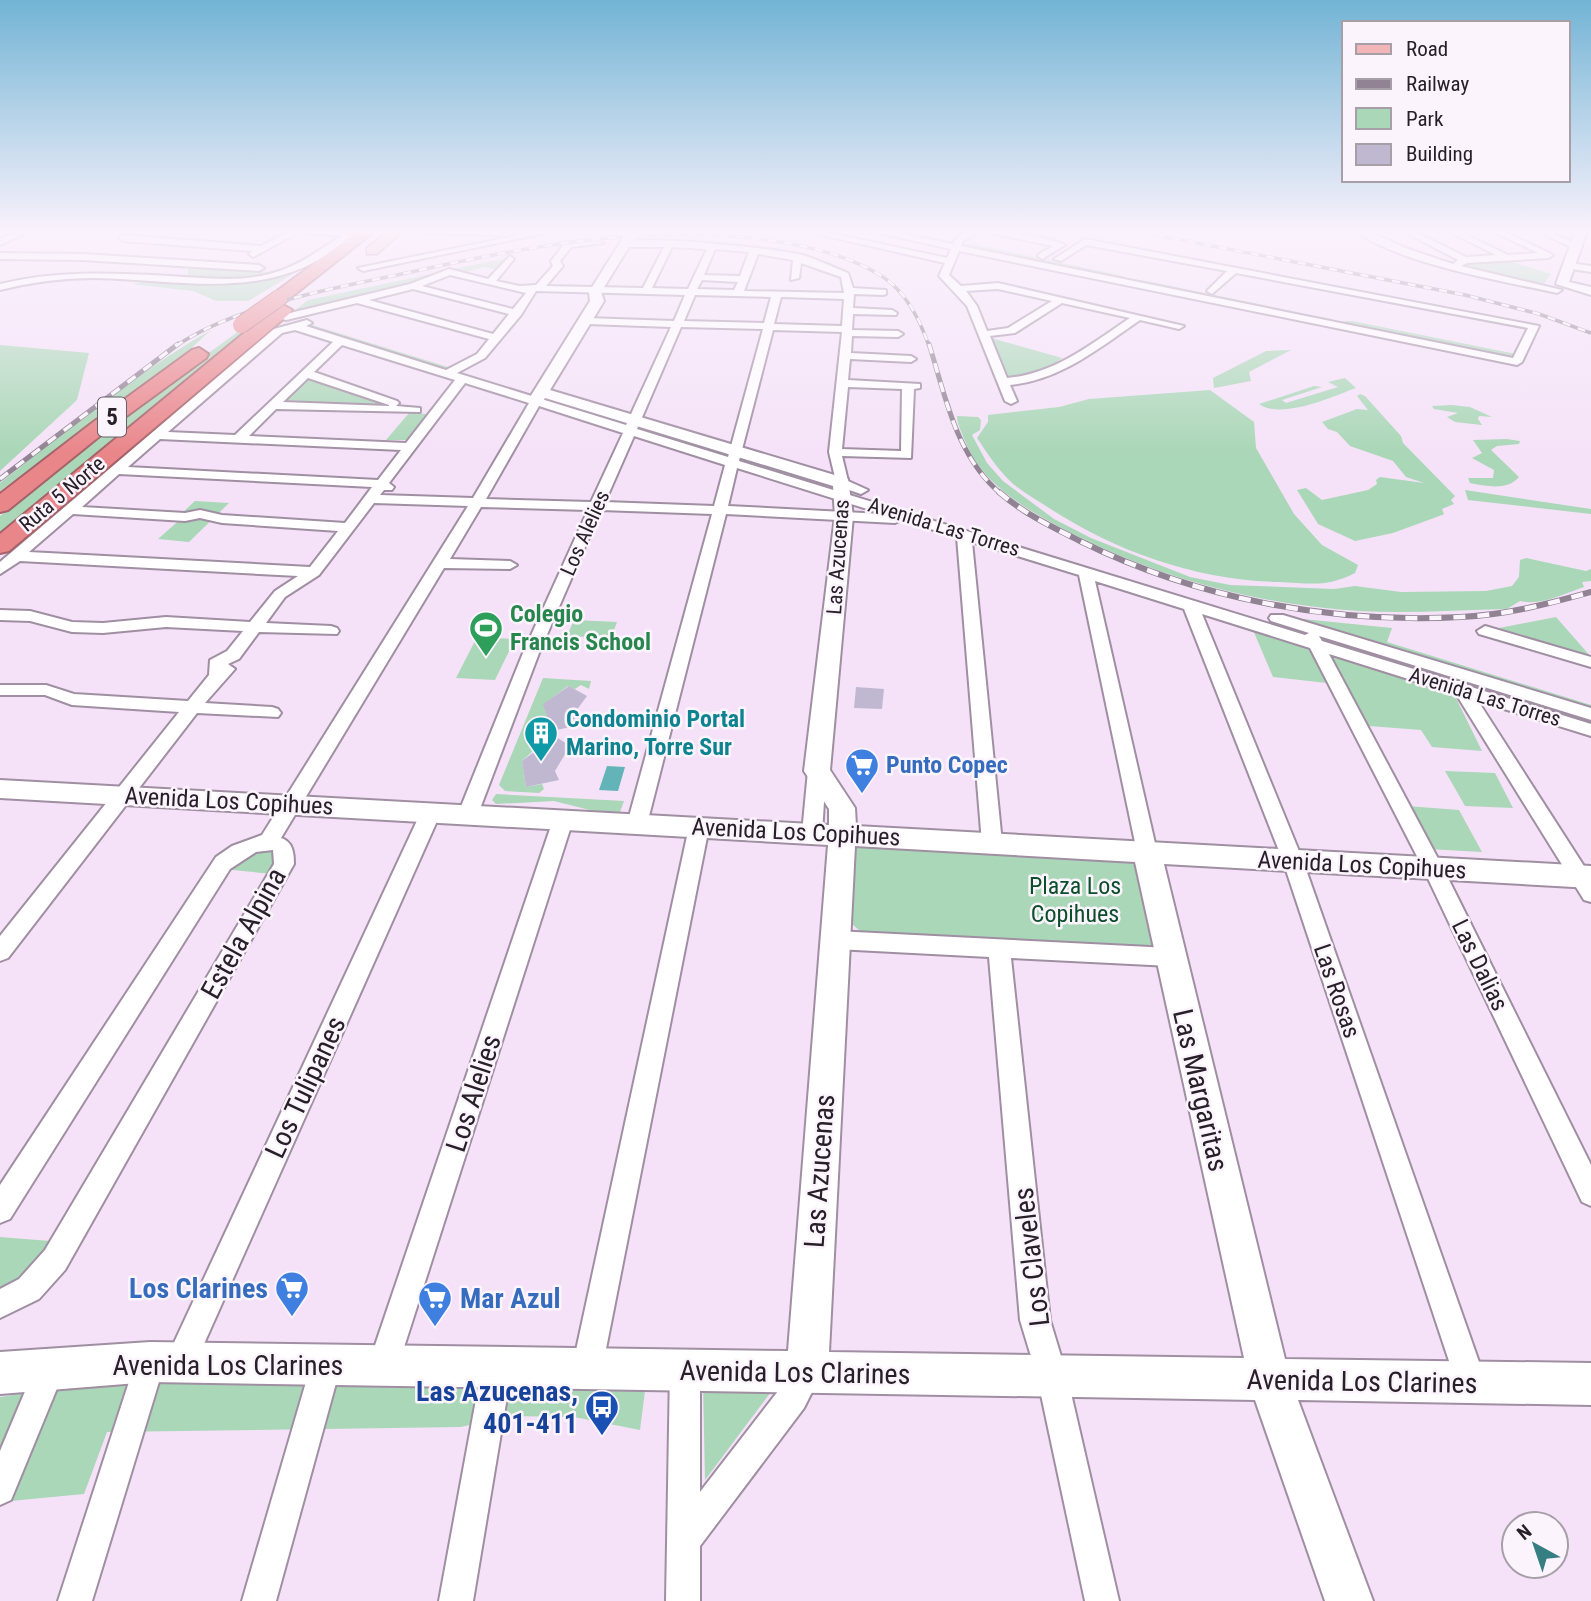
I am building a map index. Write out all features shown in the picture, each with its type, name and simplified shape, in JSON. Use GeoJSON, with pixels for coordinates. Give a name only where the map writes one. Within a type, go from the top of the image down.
{"type":"FeatureCollection","features":[{"type":"Feature","properties":{"kind":"highway","name":"Ruta 5 Norte"},"geometry":{"type":"LineString","coordinates":[[0,505],[117,413],[241,325],[287,312],[294,304]]}},
{"type":"Feature","properties":{"kind":"highway","name":"Ruta 5 Norte"},"geometry":{"type":"LineString","coordinates":[[8,551],[210,372],[294,304]]}},
{"type":"Feature","properties":{"kind":"highway"},"geometry":{"type":"LineString","coordinates":[[191,406],[210,372]]}},
{"type":"Feature","properties":{"kind":"main road"},"geometry":{"type":"LineString","coordinates":[[538,397],[596,304]]}},
{"type":"Feature","properties":{"kind":"main road","name":"Avenida Las Torres"},"geometry":{"type":"LineString","coordinates":[[538,397],[732,456],[844,498]]}},
{"type":"Feature","properties":{"kind":"main road","name":"Las Azucenas"},"geometry":{"type":"LineString","coordinates":[[827,834],[842,808],[817,771],[844,498]]}},
{"type":"Feature","properties":{"kind":"main road","name":"Avenida Los Copihues"},"geometry":{"type":"LineString","coordinates":[[0,789],[1433,868],[1587,882]]}},
{"type":"Feature","properties":{"kind":"main road","name":"Las Margaritas"},"geometry":{"type":"LineString","coordinates":[[1147,852],[1269,1379],[1349,1601]]}},
{"type":"Feature","properties":{"kind":"main road","name":"Avenida Los Clarines"},"geometry":{"type":"LineString","coordinates":[[0,1373],[165,1362],[1591,1384]]}},
{"type":"Feature","properties":{"kind":"street"},"geometry":{"type":"LineString","coordinates":[[0,570],[8,551],[69,510],[158,435],[280,330],[287,312],[331,304]]}},
{"type":"Feature","properties":{"kind":"street"},"geometry":{"type":"LineString","coordinates":[[373,304],[496,338]]}},
{"type":"Feature","properties":{"kind":"street"},"geometry":{"type":"LineString","coordinates":[[481,304],[517,313]]}},
{"type":"Feature","properties":{"kind":"street"},"geometry":{"type":"LineString","coordinates":[[0,952],[8,930],[122,796],[216,676],[234,665],[233,655],[280,594],[314,572],[437,411],[461,373],[481,356],[524,304]]}},
{"type":"Feature","properties":{"kind":"street","name":"Los Alelies"},"geometry":{"type":"LineString","coordinates":[[468,814],[531,653],[686,304]]}},
{"type":"Feature","properties":{"kind":"street"},"geometry":{"type":"LineString","coordinates":[[637,824],[774,304]]}},
{"type":"Feature","properties":{"kind":"street","name":"Las Azucenas"},"geometry":{"type":"LineString","coordinates":[[844,498],[835,452],[844,383],[849,304]]}},
{"type":"Feature","properties":{"kind":"street"},"geometry":{"type":"LineString","coordinates":[[970,304],[1011,401]]}},
{"type":"Feature","properties":{"kind":"street"},"geometry":{"type":"LineString","coordinates":[[984,334],[1011,331],[1054,304]]}},
{"type":"Feature","properties":{"kind":"street"},"geometry":{"type":"LineString","coordinates":[[1077,304],[1180,326]]}},
{"type":"Feature","properties":{"kind":"street"},"geometry":{"type":"LineString","coordinates":[[1252,304],[1338,321]]}},
{"type":"Feature","properties":{"kind":"street"},"geometry":{"type":"LineString","coordinates":[[1265,304],[1517,362],[1534,326],[1392,304]]}},
{"type":"Feature","properties":{"kind":"street"},"geometry":{"type":"LineString","coordinates":[[849,311],[892,313]]}},
{"type":"Feature","properties":{"kind":"street","name":"Avenida Las Torres"},"geometry":{"type":"LineString","coordinates":[[287,312],[538,397]]}},
{"type":"Feature","properties":{"kind":"street","name":"Avenida Las Torres"},"geometry":{"type":"LineString","coordinates":[[287,312],[340,341],[447,374],[461,373]]}},
{"type":"Feature","properties":{"kind":"street"},"geometry":{"type":"LineString","coordinates":[[1004,382],[1021,382],[1056,372],[1138,317]]}},
{"type":"Feature","properties":{"kind":"street"},"geometry":{"type":"LineString","coordinates":[[587,321],[898,334]]}},
{"type":"Feature","properties":{"kind":"street"},"geometry":{"type":"LineString","coordinates":[[1326,335],[1338,321]]}},
{"type":"Feature","properties":{"kind":"street"},"geometry":{"type":"LineString","coordinates":[[238,439],[340,341]]}},
{"type":"Feature","properties":{"kind":"street"},"geometry":{"type":"LineString","coordinates":[[846,356],[911,359]]}},
{"type":"Feature","properties":{"kind":"street"},"geometry":{"type":"LineString","coordinates":[[305,373],[416,410]]}},
{"type":"Feature","properties":{"kind":"street"},"geometry":{"type":"LineString","coordinates":[[835,452],[907,455],[912,386],[844,383]]}},
{"type":"Feature","properties":{"kind":"street"},"geometry":{"type":"LineString","coordinates":[[268,842],[478,501],[538,397]]}},
{"type":"Feature","properties":{"kind":"street"},"geometry":{"type":"LineString","coordinates":[[272,405],[437,411]]}},
{"type":"Feature","properties":{"kind":"street"},"geometry":{"type":"LineString","coordinates":[[158,435],[409,447]]}},
{"type":"Feature","properties":{"kind":"street"},"geometry":{"type":"LineString","coordinates":[[116,470],[381,484],[418,500]]}},
{"type":"Feature","properties":{"kind":"street"},"geometry":{"type":"LineString","coordinates":[[369,499],[719,510],[844,498],[927,522]]}},
{"type":"Feature","properties":{"kind":"street","name":"Avenida Las Torres"},"geometry":{"type":"LineString","coordinates":[[844,498],[1190,604],[1310,635]]}},
{"type":"Feature","properties":{"kind":"street","name":"Avenida Las Torres"},"geometry":{"type":"LineString","coordinates":[[844,498],[900,503],[1460,681],[1589,728]]}},
{"type":"Feature","properties":{"kind":"street"},"geometry":{"type":"LineString","coordinates":[[69,510],[185,517],[191,522],[222,519],[348,527]]}},
{"type":"Feature","properties":{"kind":"street"},"geometry":{"type":"LineString","coordinates":[[964,533],[992,843]]}},
{"type":"Feature","properties":{"kind":"street"},"geometry":{"type":"LineString","coordinates":[[8,551],[314,572]]}},
{"type":"Feature","properties":{"kind":"street"},"geometry":{"type":"LineString","coordinates":[[440,563],[510,565]]}},
{"type":"Feature","properties":{"kind":"street","name":"Las Margaritas"},"geometry":{"type":"LineString","coordinates":[[1085,571],[1147,852]]}},
{"type":"Feature","properties":{"kind":"street","name":"Las Rosas"},"geometry":{"type":"LineString","coordinates":[[1190,604],[1293,861],[1471,1382]]}},
{"type":"Feature","properties":{"kind":"street"},"geometry":{"type":"LineString","coordinates":[[0,615],[30,617],[72,628],[166,622],[331,631]]}},
{"type":"Feature","properties":{"kind":"street"},"geometry":{"type":"LineString","coordinates":[[1485,631],[1591,662]]}},
{"type":"Feature","properties":{"kind":"street","name":"Las Dalias"},"geometry":{"type":"LineString","coordinates":[[1310,635],[1433,868],[1591,1193]]}},
{"type":"Feature","properties":{"kind":"street"},"geometry":{"type":"LineString","coordinates":[[1460,681],[1587,882]]}},
{"type":"Feature","properties":{"kind":"street"},"geometry":{"type":"LineString","coordinates":[[0,690],[46,690],[72,699],[272,713]]}},
{"type":"Feature","properties":{"kind":"street","name":"Las Azucenas"},"geometry":{"type":"LineString","coordinates":[[685,1539],[793,1397],[807,1372],[836,940],[827,834],[817,771]]}},
{"type":"Feature","properties":{"kind":"street","name":"Los Tulipanes"},"geometry":{"type":"LineString","coordinates":[[75,1601],[165,1362],[431,812]]}},
{"type":"Feature","properties":{"kind":"street","name":"Los Alelies"},"geometry":{"type":"LineString","coordinates":[[383,1366],[563,820]]}},
{"type":"Feature","properties":{"kind":"street"},"geometry":{"type":"LineString","coordinates":[[587,1369],[699,827]]}},
{"type":"Feature","properties":{"kind":"street","name":"Estela Alpina"},"geometry":{"type":"LineString","coordinates":[[0,1209],[223,863],[242,848],[268,842],[283,850],[284,864],[55,1260],[29,1289],[0,1304]]}},
{"type":"Feature","properties":{"kind":"street"},"geometry":{"type":"LineString","coordinates":[[836,940],[1170,957]]}},
{"type":"Feature","properties":{"kind":"street","name":"Los Claveles"},"geometry":{"type":"LineString","coordinates":[[999,948],[1035,1321],[1052,1376],[1102,1601]]}},
{"type":"Feature","properties":{"kind":"street"},"geometry":{"type":"LineString","coordinates":[[259,1601],[326,1365]]}},
{"type":"Feature","properties":{"kind":"street"},"geometry":{"type":"LineString","coordinates":[[456,1601],[497,1367]]}},
{"type":"Feature","properties":{"kind":"street"},"geometry":{"type":"LineString","coordinates":[[0,1489],[50,1369]]}},
{"type":"Feature","properties":{"kind":"street"},"geometry":{"type":"LineString","coordinates":[[683,1601],[685,1370]]}},
{"type":"Feature","properties":{"kind":"green space"},"geometry":{"type":"Polygon","coordinates":[[[276,304],[284,304],[0,535],[0,516],[162,387],[276,304]]]}},
{"type":"Feature","properties":{"kind":"green space"},"geometry":{"type":"Polygon","coordinates":[[[303,304],[325,304],[294,311],[303,304]]]}},
{"type":"Feature","properties":{"kind":"green space"},"geometry":{"type":"Polygon","coordinates":[[[1240,304],[1256,304],[1331,319],[1330,322],[1240,304]]]}},
{"type":"Feature","properties":{"kind":"green space"},"geometry":{"type":"Polygon","coordinates":[[[1345,321],[1516,354],[1513,359],[1343,324],[1345,321]]]}},
{"type":"Feature","properties":{"kind":"green space"},"geometry":{"type":"Polygon","coordinates":[[[312,325],[449,368],[444,369],[306,326],[312,325]]]}},
{"type":"Feature","properties":{"kind":"green space"},"geometry":{"type":"Polygon","coordinates":[[[211,330],[186,353],[0,491],[0,483],[103,403],[211,330]]]}},
{"type":"Feature","properties":{"kind":"green space"},"geometry":{"type":"Polygon","coordinates":[[[991,338],[1062,358],[1045,370],[1009,377],[991,338]]]}},
{"type":"Feature","properties":{"kind":"green space"},"geometry":{"type":"Polygon","coordinates":[[[0,345],[89,353],[77,400],[0,471],[0,345]]]}},
{"type":"Feature","properties":{"kind":"green space"},"geometry":{"type":"Polygon","coordinates":[[[1291,350],[1249,372],[1251,381],[1214,388],[1213,378],[1266,351],[1291,350]]]}},
{"type":"Feature","properties":{"kind":"green space"},"geometry":{"type":"Polygon","coordinates":[[[310,377],[402,407],[282,400],[305,378],[310,377]]]}},
{"type":"Feature","properties":{"kind":"green space"},"geometry":{"type":"Polygon","coordinates":[[[1345,378],[1356,388],[1321,401],[1280,410],[1259,404],[1314,386],[1322,387],[1282,400],[1286,403],[1338,387],[1328,382],[1345,378]]]}},
{"type":"Feature","properties":{"kind":"green space"},"geometry":{"type":"Polygon","coordinates":[[[1210,390],[1254,422],[1256,448],[1294,514],[1322,545],[1358,565],[1355,573],[1335,581],[1309,584],[1217,576],[1158,561],[1075,524],[1023,491],[1000,470],[977,438],[988,422],[988,415],[1059,407],[1089,399],[1210,390]]]}},
{"type":"Feature","properties":{"kind":"green space"},"geometry":{"type":"Polygon","coordinates":[[[1357,396],[1365,396],[1401,436],[1403,443],[1455,496],[1451,500],[1454,504],[1442,509],[1442,515],[1393,533],[1355,541],[1318,524],[1297,490],[1306,488],[1322,500],[1368,490],[1377,484],[1376,480],[1380,477],[1424,483],[1406,477],[1393,461],[1350,446],[1337,432],[1328,429],[1322,422],[1357,409],[1368,410],[1357,396]]]}},
{"type":"Feature","properties":{"kind":"green space"},"geometry":{"type":"Polygon","coordinates":[[[1432,406],[1470,407],[1492,417],[1479,416],[1482,425],[1455,422],[1447,417],[1458,413],[1434,409],[1432,406]]]}},
{"type":"Feature","properties":{"kind":"green space"},"geometry":{"type":"Polygon","coordinates":[[[409,413],[427,414],[407,440],[386,440],[409,413]]]}},
{"type":"Feature","properties":{"kind":"green space"},"geometry":{"type":"Polygon","coordinates":[[[957,416],[978,417],[981,420],[980,430],[972,435],[987,463],[1003,481],[1054,519],[1091,538],[1190,577],[1230,585],[1334,589],[1355,586],[1401,592],[1486,591],[1512,586],[1519,577],[1520,560],[1526,558],[1586,571],[1591,569],[1591,581],[1582,582],[1584,587],[1560,596],[1536,602],[1520,601],[1507,609],[1359,611],[1280,602],[1241,594],[1165,573],[1128,559],[1042,517],[991,480],[972,455],[957,416]]]}},
{"type":"Feature","properties":{"kind":"green space"},"geometry":{"type":"Polygon","coordinates":[[[1473,440],[1520,441],[1519,444],[1497,446],[1491,450],[1519,477],[1502,486],[1470,483],[1468,478],[1493,478],[1494,470],[1472,458],[1482,453],[1473,440]]]}},
{"type":"Feature","properties":{"kind":"green space"},"geometry":{"type":"Polygon","coordinates":[[[1465,490],[1591,509],[1591,514],[1468,500],[1465,490]]]}},
{"type":"Feature","properties":{"kind":"green space"},"geometry":{"type":"Polygon","coordinates":[[[195,501],[229,503],[189,542],[158,539],[183,517],[181,514],[195,501]]]}},
{"type":"Feature","properties":{"kind":"green space"},"geometry":{"type":"Polygon","coordinates":[[[1556,617],[1591,657],[1494,629],[1556,617]]]}},
{"type":"Feature","properties":{"kind":"green space"},"geometry":{"type":"Polygon","coordinates":[[[1293,618],[1392,628],[1387,642],[1591,705],[1591,709],[1293,618]]]}},
{"type":"Feature","properties":{"kind":"green space"},"geometry":{"type":"Polygon","coordinates":[[[574,620],[617,622],[611,638],[567,636],[574,620]]]}},
{"type":"Feature","properties":{"kind":"green space"},"geometry":{"type":"Polygon","coordinates":[[[1253,630],[1452,690],[1482,751],[1432,747],[1421,730],[1369,726],[1345,685],[1273,677],[1253,630]]]}},
{"type":"Feature","properties":{"kind":"green space","name":"Colegio Francis School"},"geometry":{"type":"Polygon","coordinates":[[[477,637],[515,639],[495,680],[456,678],[477,637]]]}},
{"type":"Feature","properties":{"kind":"green space"},"geometry":{"type":"Polygon","coordinates":[[[543,678],[591,681],[589,689],[581,685],[575,689],[568,686],[544,704],[550,729],[556,730],[552,741],[545,740],[522,761],[526,787],[542,784],[544,789],[539,793],[505,791],[499,785],[543,678]]]}},
{"type":"Feature","properties":{"kind":"green space"},"geometry":{"type":"Polygon","coordinates":[[[1445,771],[1495,773],[1513,808],[1465,806],[1445,771]]]}},
{"type":"Feature","properties":{"kind":"green space"},"geometry":{"type":"Polygon","coordinates":[[[496,794],[624,801],[620,812],[594,811],[554,801],[496,804],[492,800],[496,794]]]}},
{"type":"Feature","properties":{"kind":"green space"},"geometry":{"type":"Polygon","coordinates":[[[1407,806],[1459,810],[1482,852],[1428,849],[1407,806]]]}},
{"type":"Feature","properties":{"kind":"green space","name":"Plaza Los Copihues"},"geometry":{"type":"Polygon","coordinates":[[[862,844],[1124,857],[1137,862],[1155,945],[1148,948],[861,932],[850,922],[853,849],[862,844]]]}},
{"type":"Feature","properties":{"kind":"green space"},"geometry":{"type":"Polygon","coordinates":[[[269,846],[277,854],[273,874],[222,869],[230,859],[269,846]]]}},
{"type":"Feature","properties":{"kind":"green space"},"geometry":{"type":"Polygon","coordinates":[[[0,1237],[62,1242],[0,1299],[0,1237]]]}},
{"type":"Feature","properties":{"kind":"green space"},"geometry":{"type":"Polygon","coordinates":[[[143,1375],[278,1383],[645,1391],[640,1430],[574,1417],[508,1416],[461,1427],[107,1432],[84,1494],[0,1502],[0,1397],[143,1375]]]}},
{"type":"Feature","properties":{"kind":"green space"},"geometry":{"type":"Polygon","coordinates":[[[703,1383],[777,1384],[705,1480],[703,1383]]]}},
{"type":"Feature","properties":{"kind":"shaded area"},"geometry":{"type":"Polygon","coordinates":[[[607,766],[625,767],[618,791],[599,790],[607,766]]]}},
{"type":"Feature","properties":{"kind":"building"},"geometry":{"type":"Polygon","coordinates":[[[569,686],[587,696],[576,711],[579,721],[573,722],[575,726],[552,731],[543,704],[569,686]]]}},
{"type":"Feature","properties":{"kind":"building"},"geometry":{"type":"Polygon","coordinates":[[[856,687],[884,689],[882,709],[854,708],[856,687]]]}},
{"type":"Feature","properties":{"kind":"building","name":"Condominio Portal Marino, Torre Sur"},"geometry":{"type":"Polygon","coordinates":[[[555,736],[570,746],[555,771],[559,780],[526,787],[522,761],[555,736]]]}},
{"type":"Feature","properties":{"kind":"railway"},"geometry":{"type":"LineString","coordinates":[[176,346],[225,320],[273,304]]}},
{"type":"Feature","properties":{"kind":"railway"},"geometry":{"type":"LineString","coordinates":[[909,304],[929,346]]}},
{"type":"Feature","properties":{"kind":"railway"},"geometry":{"type":"LineString","coordinates":[[1499,304],[1539,314],[1591,333]]}},
{"type":"Feature","properties":{"kind":"railway"},"geometry":{"type":"LineString","coordinates":[[0,479],[178,344]]}},
{"type":"Feature","properties":{"kind":"railway"},"geometry":{"type":"LineString","coordinates":[[929,344],[954,425],[973,462],[999,492]]}},
{"type":"Feature","properties":{"kind":"railway"},"geometry":{"type":"LineString","coordinates":[[999,492],[1048,525],[1125,561],[1171,578],[1266,603],[1364,616],[1461,617],[1543,605],[1591,592]]}},
{"type":"Feature","properties":{"kind":"place","name":"Colegio Francis School"},"geometry":{"type":"Point","coordinates":[486,658]}},
{"type":"Feature","properties":{"kind":"place","name":"Condominio Portal Marino, Torre Sur"},"geometry":{"type":"Point","coordinates":[541,763]}},
{"type":"Feature","properties":{"kind":"place","name":"Punto Copec"},"geometry":{"type":"Point","coordinates":[862,795]}},
{"type":"Feature","properties":{"kind":"place","name":"Los Clarines"},"geometry":{"type":"Point","coordinates":[292,1318]}},
{"type":"Feature","properties":{"kind":"place","name":"Mar Azul"},"geometry":{"type":"Point","coordinates":[435,1328]}},
{"type":"Feature","properties":{"kind":"place","name":"Las Azucenas, 401-411"},"geometry":{"type":"Point","coordinates":[602,1437]}}]}
